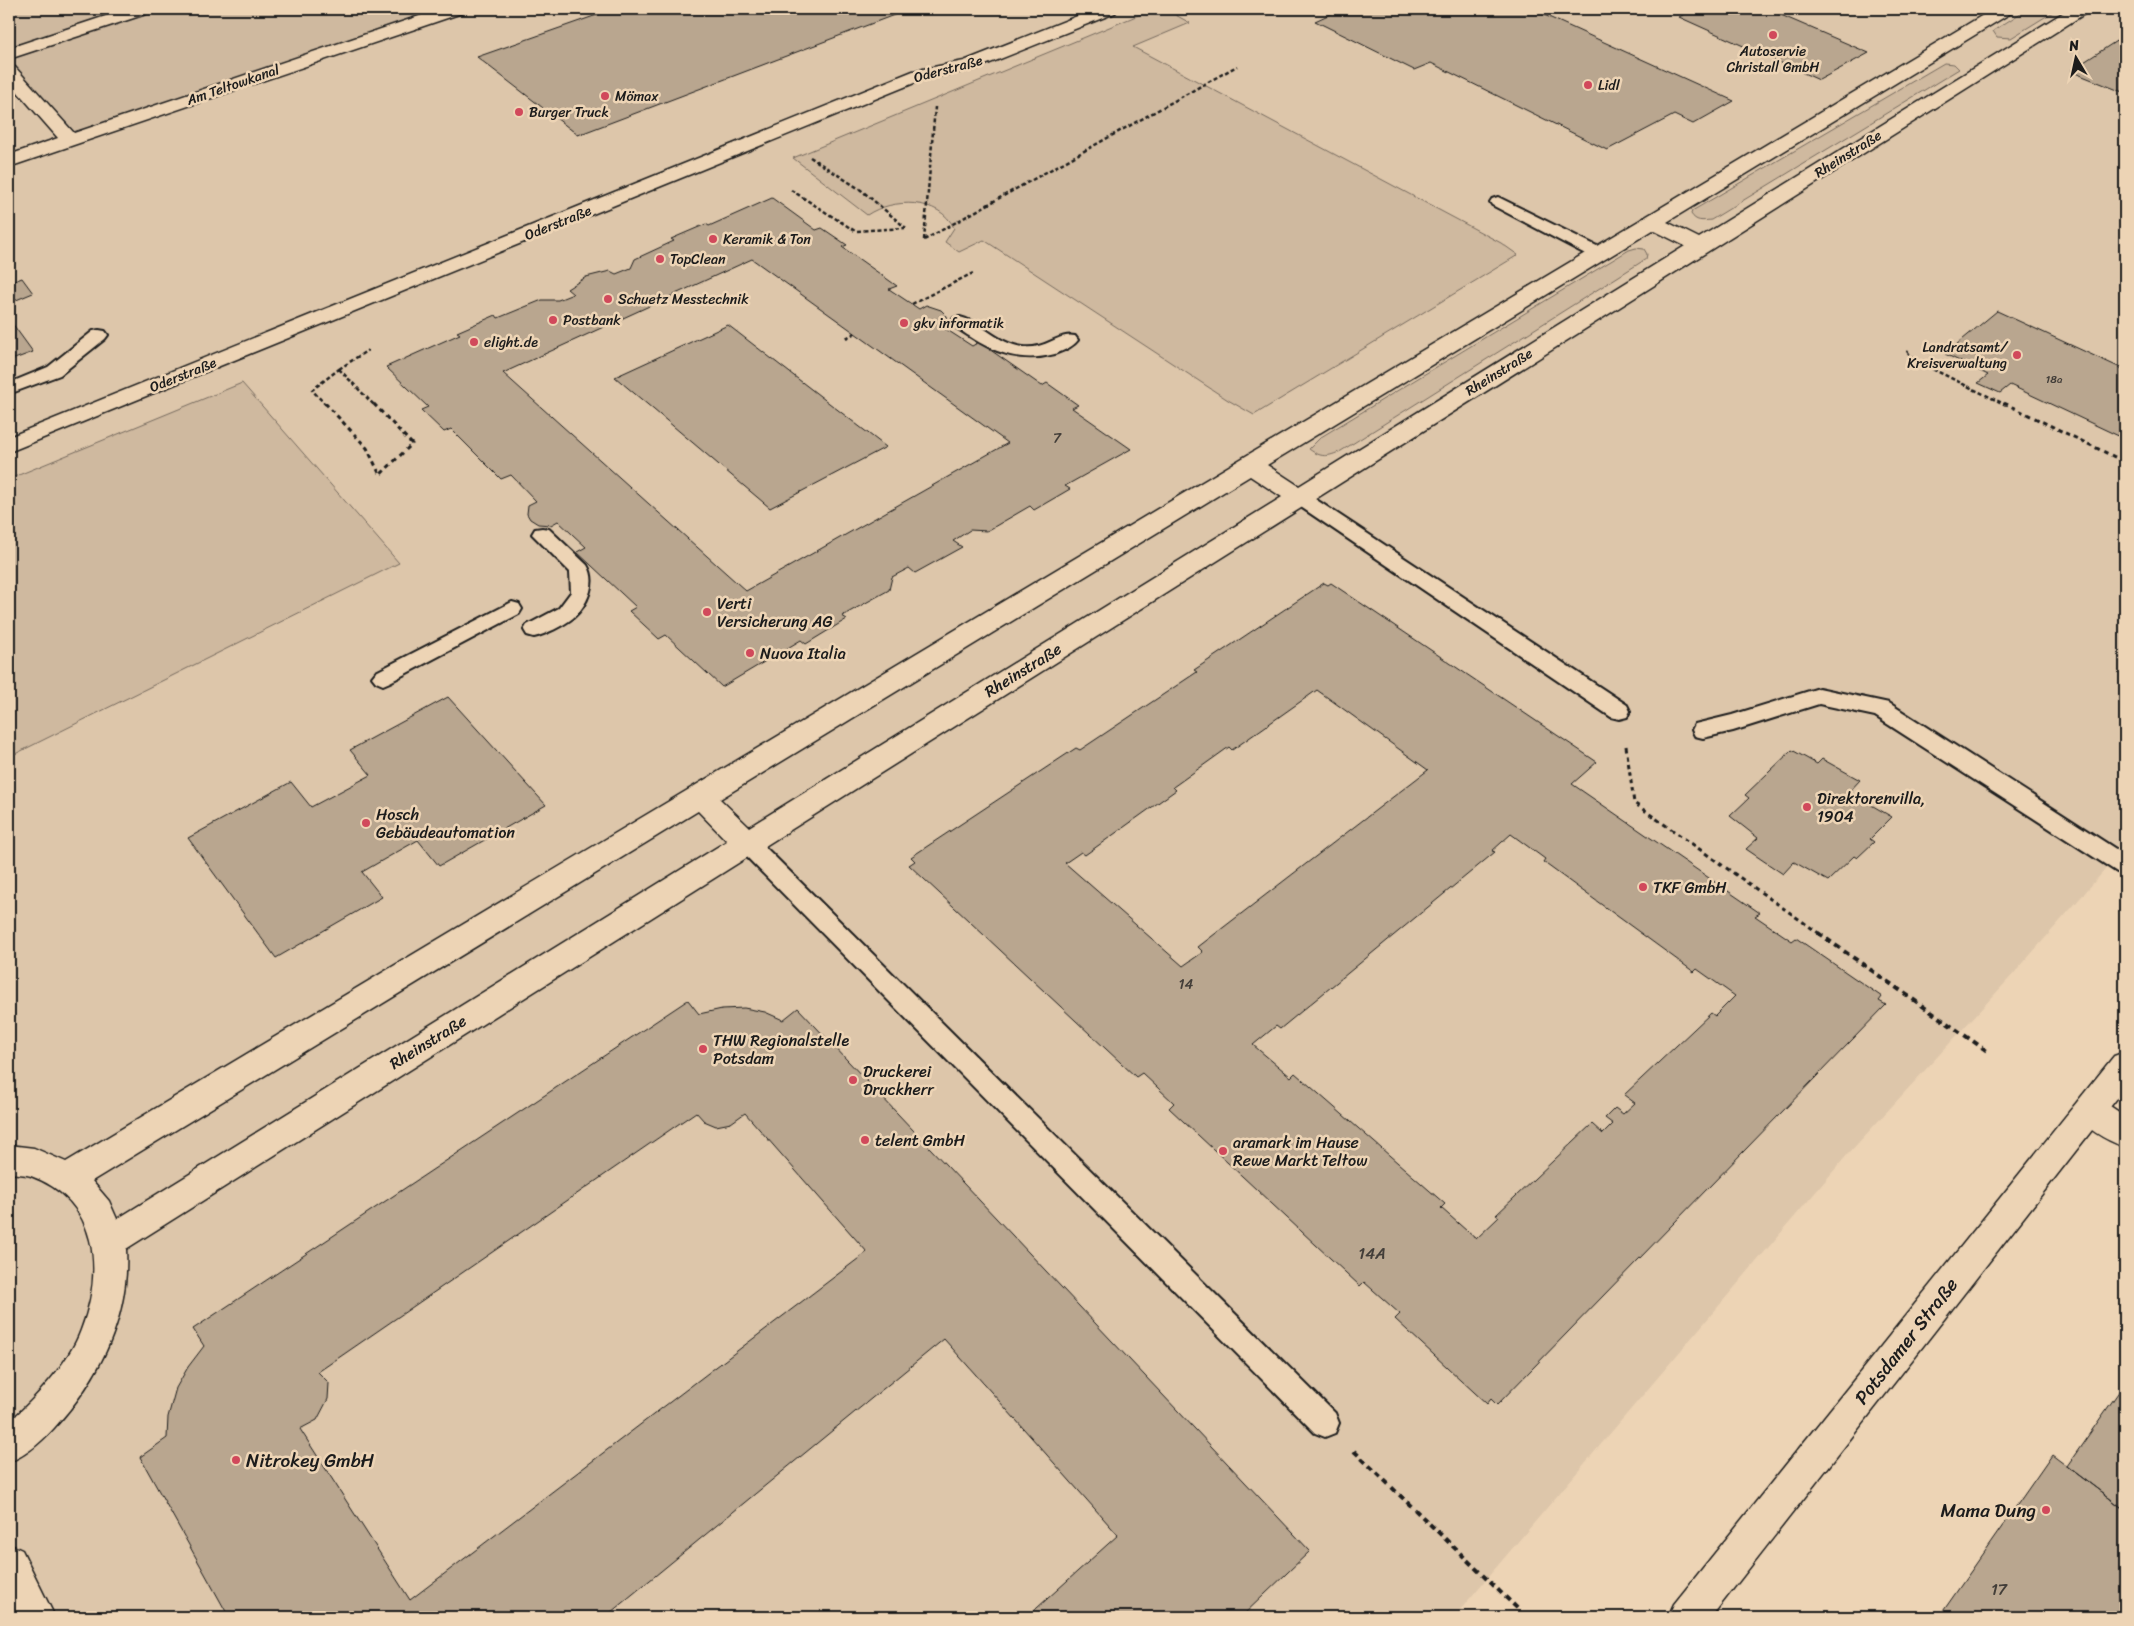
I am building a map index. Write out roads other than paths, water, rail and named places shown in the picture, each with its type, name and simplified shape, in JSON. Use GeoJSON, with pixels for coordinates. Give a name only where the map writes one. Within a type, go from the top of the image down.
{"type":"FeatureCollection","features":[{"type":"Feature","properties":{"kind":"street"},"geometry":{"type":"LineString","coordinates":[[9,54],[143,9]]}},
{"type":"Feature","properties":{"kind":"street","name":"Am Teltowkanal"},"geometry":{"type":"LineString","coordinates":[[9,160],[456,9]]}},
{"type":"Feature","properties":{"kind":"street","name":"Oderstraße"},"geometry":{"type":"LineString","coordinates":[[9,445],[919,75],[969,66],[1109,9]]}},
{"type":"Feature","properties":{"kind":"street"},"geometry":{"type":"LineString","coordinates":[[68,1178],[2005,9]]}},
{"type":"Feature","properties":{"kind":"street","name":"Rheinstraße"},"geometry":{"type":"LineString","coordinates":[[110,1242],[1700,246],[1983,56],[2080,9]]}},
{"type":"Feature","properties":{"kind":"street"},"geometry":{"type":"LineString","coordinates":[[1949,43],[1983,56]]}},
{"type":"Feature","properties":{"kind":"street","name":"Oderstraße"},"geometry":{"type":"LineString","coordinates":[[919,75],[959,50]]}},
{"type":"Feature","properties":{"kind":"street"},"geometry":{"type":"LineString","coordinates":[[9,71],[70,140]]}},
{"type":"Feature","properties":{"kind":"street"},"geometry":{"type":"LineString","coordinates":[[1652,222],[1700,246]]}},
{"type":"Feature","properties":{"kind":"street"},"geometry":{"type":"LineString","coordinates":[[1250,465],[1299,497]]}},
{"type":"Feature","properties":{"kind":"street"},"geometry":{"type":"LineString","coordinates":[[700,796],[747,843]]}},
{"type":"Feature","properties":{"kind":"street","name":"Potsdamer Straße"},"geometry":{"type":"LineString","coordinates":[[1687,1617],[2125,1065]]}},
{"type":"Feature","properties":{"kind":"street"},"geometry":{"type":"LineString","coordinates":[[2090,1110],[2125,1133]]}},
{"type":"Feature","properties":{"kind":"street"},"geometry":{"type":"LineString","coordinates":[[9,1159],[33,1162],[68,1178],[87,1195],[101,1217],[110,1242],[110,1288],[95,1338],[64,1389],[20,1436],[9,1444]]}},
{"type":"Feature","properties":{"kind":"street"},"geometry":{"type":"LineString","coordinates":[[9,1563],[36,1617]]}},
{"type":"Feature","properties":{"kind":"lane"},"geometry":{"type":"LineString","coordinates":[[1498,202],[1599,254]]}},
{"type":"Feature","properties":{"kind":"lane"},"geometry":{"type":"LineString","coordinates":[[960,322],[1005,350],[1026,353],[1057,348],[1069,340]]}},
{"type":"Feature","properties":{"kind":"lane"},"geometry":{"type":"LineString","coordinates":[[9,389],[54,371],[99,335]]}},
{"type":"Feature","properties":{"kind":"lane"},"geometry":{"type":"LineString","coordinates":[[1299,497],[1619,711]]}},
{"type":"Feature","properties":{"kind":"lane"},"geometry":{"type":"LineString","coordinates":[[534,630],[566,614],[581,592],[580,570],[542,534]]}},
{"type":"Feature","properties":{"kind":"lane"},"geometry":{"type":"LineString","coordinates":[[382,677],[512,609]]}},
{"type":"Feature","properties":{"kind":"lane"},"geometry":{"type":"LineString","coordinates":[[1703,730],[1733,723],[1819,696],[1881,709],[2125,866]]}},
{"type":"Feature","properties":{"kind":"lane"},"geometry":{"type":"LineString","coordinates":[[747,843],[1325,1423]]}},
{"type":"Feature","properties":{"kind":"place","name":"Autoservie Christall GmbH"},"geometry":{"type":"Point","coordinates":[1773,35]}},
{"type":"Feature","properties":{"kind":"place","name":"Lidl"},"geometry":{"type":"Point","coordinates":[1588,85]}},
{"type":"Feature","properties":{"kind":"place","name":"Mömax"},"geometry":{"type":"Point","coordinates":[605,96]}},
{"type":"Feature","properties":{"kind":"place","name":"Burger Truck"},"geometry":{"type":"Point","coordinates":[519,112]}},
{"type":"Feature","properties":{"kind":"place","name":"Keramik & Ton"},"geometry":{"type":"Point","coordinates":[713,239]}},
{"type":"Feature","properties":{"kind":"place","name":"TopClean"},"geometry":{"type":"Point","coordinates":[660,259]}},
{"type":"Feature","properties":{"kind":"place","name":"Schuetz Messtechnik"},"geometry":{"type":"Point","coordinates":[608,299]}},
{"type":"Feature","properties":{"kind":"place","name":"Postbank"},"geometry":{"type":"Point","coordinates":[553,320]}},
{"type":"Feature","properties":{"kind":"place","name":"gkv informatik"},"geometry":{"type":"Point","coordinates":[904,323]}},
{"type":"Feature","properties":{"kind":"place","name":"elight.de"},"geometry":{"type":"Point","coordinates":[474,342]}},
{"type":"Feature","properties":{"kind":"place","name":"Landratsamt/ Kreisverwaltung"},"geometry":{"type":"Point","coordinates":[2017,355]}},
{"type":"Feature","properties":{"kind":"place","name":"Verti Versicherung AG"},"geometry":{"type":"Point","coordinates":[707,612]}},
{"type":"Feature","properties":{"kind":"place","name":"Nuova Italia"},"geometry":{"type":"Point","coordinates":[750,653]}},
{"type":"Feature","properties":{"kind":"place","name":"Direktorenvilla, 1904"},"geometry":{"type":"Point","coordinates":[1807,807]}},
{"type":"Feature","properties":{"kind":"place","name":"Hosch Gebäudeautomation"},"geometry":{"type":"Point","coordinates":[366,823]}},
{"type":"Feature","properties":{"kind":"place","name":"TKF GmbH"},"geometry":{"type":"Point","coordinates":[1643,887]}},
{"type":"Feature","properties":{"kind":"place","name":"THW Regionalstelle Potsdam"},"geometry":{"type":"Point","coordinates":[703,1049]}},
{"type":"Feature","properties":{"kind":"place","name":"Druckerei Druckherr"},"geometry":{"type":"Point","coordinates":[853,1080]}},
{"type":"Feature","properties":{"kind":"place","name":"telent GmbH"},"geometry":{"type":"Point","coordinates":[865,1140]}},
{"type":"Feature","properties":{"kind":"place","name":"aramark im Hause Rewe Markt Teltow"},"geometry":{"type":"Point","coordinates":[1223,1151]}},
{"type":"Feature","properties":{"kind":"place","name":"Nitrokey GmbH"},"geometry":{"type":"Point","coordinates":[236,1460]}},
{"type":"Feature","properties":{"kind":"place","name":"Mama Dung"},"geometry":{"type":"Point","coordinates":[2046,1510]}}]}
